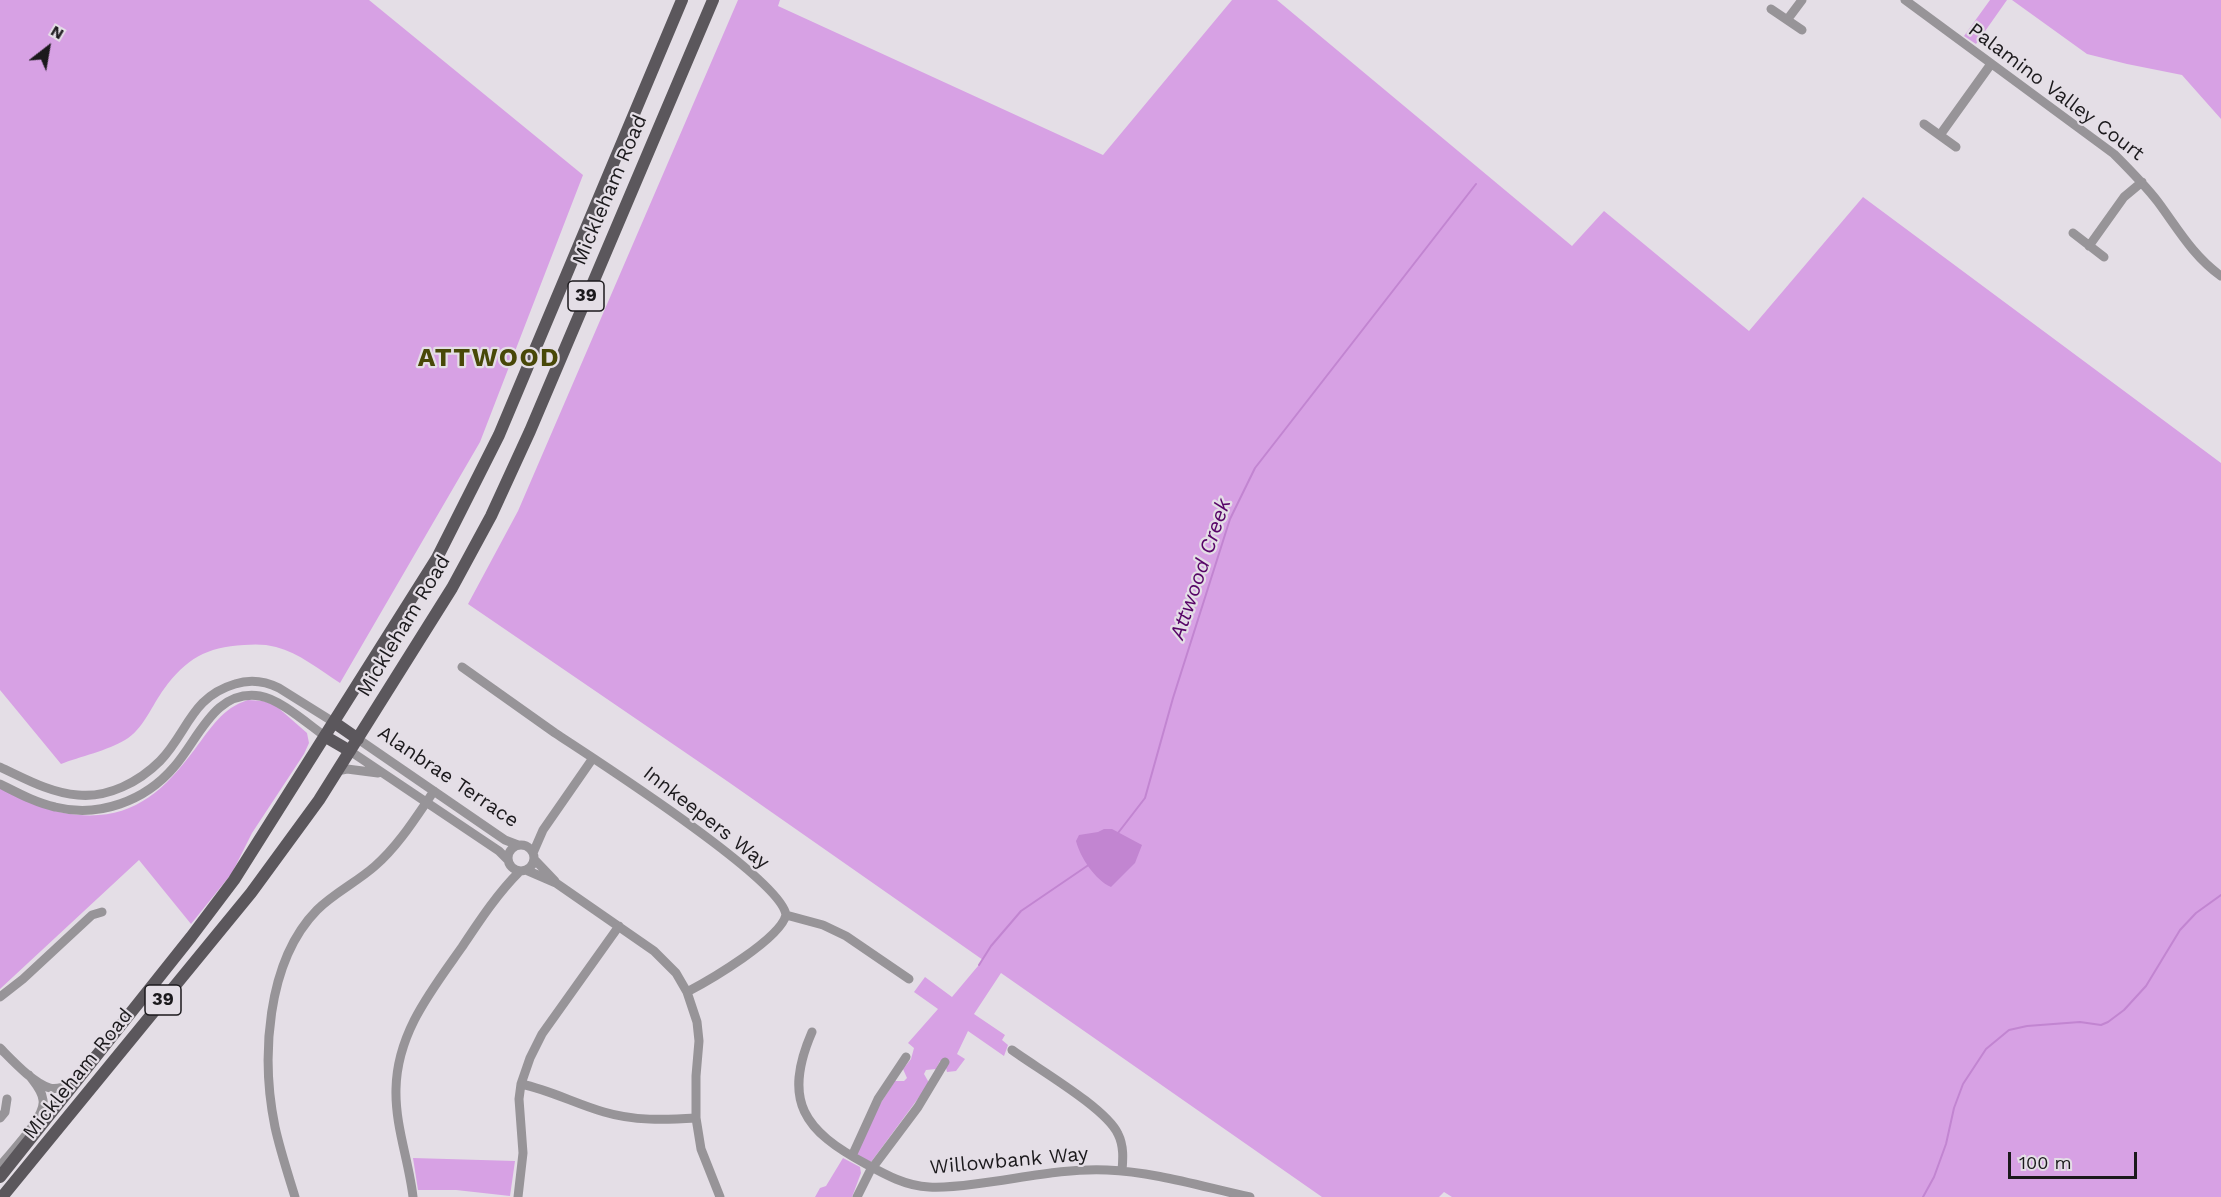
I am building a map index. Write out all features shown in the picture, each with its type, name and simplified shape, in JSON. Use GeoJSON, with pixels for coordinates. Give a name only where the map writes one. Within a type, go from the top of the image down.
{"type":"FeatureCollection","features":[{"type":"Feature","properties":{"kind":"main road"},"geometry":{"type":"LineString","coordinates":[[670,26],[669,14],[673,0]]}},
{"type":"Feature","properties":{"kind":"main road","name":"Mickleham Road"},"geometry":{"type":"LineString","coordinates":[[0,1177],[234,880],[437,558],[483,469],[682,0]]}},
{"type":"Feature","properties":{"kind":"main road","name":"Mickleham Road"},"geometry":{"type":"LineString","coordinates":[[2,1197],[251,893],[300,827],[452,588],[503,492],[709,1]]}},
{"type":"Feature","properties":{"kind":"main road"},"geometry":{"type":"LineString","coordinates":[[335,723],[358,739]]}},
{"type":"Feature","properties":{"kind":"main road"},"geometry":{"type":"LineString","coordinates":[[326,737],[350,751]]}},
{"type":"Feature","properties":{"kind":"street"},"geometry":{"type":"LineString","coordinates":[[1787,20],[1802,0]]}},
{"type":"Feature","properties":{"kind":"street","name":"Palamino Valley Court"},"geometry":{"type":"LineString","coordinates":[[1905,0],[2114,154],[2142,182],[2185,242],[2221,276]]}},
{"type":"Feature","properties":{"kind":"street"},"geometry":{"type":"LineString","coordinates":[[1771,9],[1802,30]]}},
{"type":"Feature","properties":{"kind":"street"},"geometry":{"type":"LineString","coordinates":[[1940,135],[1991,64]]}},
{"type":"Feature","properties":{"kind":"street"},"geometry":{"type":"LineString","coordinates":[[1924,124],[1956,147]]}},
{"type":"Feature","properties":{"kind":"street"},"geometry":{"type":"LineString","coordinates":[[2089,246],[2124,197],[2142,182]]}},
{"type":"Feature","properties":{"kind":"street"},"geometry":{"type":"LineString","coordinates":[[2073,233],[2104,257]]}},
{"type":"Feature","properties":{"kind":"street","name":"Innkeepers Way"},"geometry":{"type":"LineString","coordinates":[[462,667],[593,759],[647,793],[735,860],[782,905],[786,915]]}},
{"type":"Feature","properties":{"kind":"street"},"geometry":{"type":"LineString","coordinates":[[0,767],[39,785],[79,796],[103,793],[126,786],[146,774],[162,760],[202,702],[220,688],[246,680],[270,683],[335,723]]}},
{"type":"Feature","properties":{"kind":"street"},"geometry":{"type":"LineString","coordinates":[[0,784],[54,807],[89,811],[116,806],[140,796],[160,783],[176,766],[214,712],[223,703],[246,696],[261,696],[275,702],[326,737]]}},
{"type":"Feature","properties":{"kind":"street","name":"Alanbrae Terrace"},"geometry":{"type":"LineString","coordinates":[[358,739],[505,840],[521,845]]}},
{"type":"Feature","properties":{"kind":"street","name":"Alanbrae Terrace"},"geometry":{"type":"LineString","coordinates":[[350,751],[499,850],[509,863]]}},
{"type":"Feature","properties":{"kind":"street"},"geometry":{"type":"LineString","coordinates":[[413,1197],[411,1173],[396,1111],[397,1077],[403,1046],[410,1026],[502,890],[532,866],[543,830],[593,759]]}},
{"type":"Feature","properties":{"kind":"street"},"geometry":{"type":"LineString","coordinates":[[337,771],[347,769],[383,774]]}},
{"type":"Feature","properties":{"kind":"street"},"geometry":{"type":"LineString","coordinates":[[295,1197],[275,1125],[269,1072],[272,1013],[286,957],[301,930],[317,910],[386,855],[434,790]]}},
{"type":"Feature","properties":{"kind":"street"},"geometry":{"type":"LineString","coordinates":[[502,890],[510,850],[543,830]]}},
{"type":"Feature","properties":{"kind":"street"},"geometry":{"type":"LineString","coordinates":[[521,845],[534,856],[556,883]]}},
{"type":"Feature","properties":{"kind":"street"},"geometry":{"type":"LineString","coordinates":[[509,863],[523,871],[556,883],[665,960],[676,973],[687,992],[697,1022],[699,1041],[696,1118],[701,1149],[718,1197]]}},
{"type":"Feature","properties":{"kind":"street"},"geometry":{"type":"LineString","coordinates":[[0,997],[22,980],[92,915],[102,912]]}},
{"type":"Feature","properties":{"kind":"street"},"geometry":{"type":"LineString","coordinates":[[687,992],[713,978],[748,953],[780,927],[786,915],[823,925],[840,933],[909,979]]}},
{"type":"Feature","properties":{"kind":"street"},"geometry":{"type":"LineString","coordinates":[[518,1197],[523,1153],[519,1114],[521,1084],[530,1058],[543,1034],[619,926]]}},
{"type":"Feature","properties":{"kind":"street","name":"Willowbank Way"},"geometry":{"type":"LineString","coordinates":[[812,1032],[801,1064],[799,1081],[801,1100],[806,1113],[823,1137],[852,1156],[901,1182],[931,1188],[1083,1171],[1122,1171],[1250,1197]]}},
{"type":"Feature","properties":{"kind":"street"},"geometry":{"type":"LineString","coordinates":[[0,1048],[29,1075],[40,1091],[43,1105],[35,1122],[0,1166]]}},
{"type":"Feature","properties":{"kind":"street"},"geometry":{"type":"LineString","coordinates":[[1012,1050],[1106,1117],[1122,1143],[1122,1171]]}},
{"type":"Feature","properties":{"kind":"street"},"geometry":{"type":"LineString","coordinates":[[852,1156],[878,1099],[906,1057]]}},
{"type":"Feature","properties":{"kind":"street"},"geometry":{"type":"LineString","coordinates":[[857,1197],[872,1167],[918,1107],[945,1062]]}},
{"type":"Feature","properties":{"kind":"street"},"geometry":{"type":"LineString","coordinates":[[29,1075],[52,1088],[75,1083]]}},
{"type":"Feature","properties":{"kind":"street"},"geometry":{"type":"LineString","coordinates":[[521,1084],[624,1117],[696,1118]]}},
{"type":"Feature","properties":{"kind":"street"},"geometry":{"type":"LineString","coordinates":[[0,1118],[5,1112],[7,1099]]}},
{"type":"Feature","properties":{"kind":"shaded area"},"geometry":{"type":"Polygon","coordinates":[[[0,0],[369,0],[583,175],[480,442],[340,683],[301,658],[276,647],[252,644],[219,648],[198,656],[180,670],[131,736],[111,747],[61,764],[0,690],[0,0]]]}},
{"type":"Feature","properties":{"kind":"shaded area"},"geometry":{"type":"Polygon","coordinates":[[[738,0],[780,0],[778,6],[1103,155],[1232,0],[1277,0],[1572,246],[1604,211],[1749,331],[1863,197],[2221,463],[2221,1197],[1452,1197],[1444,1192],[1439,1197],[1322,1197],[1001,973],[974,1014],[1005,1035],[1002,1040],[1008,1045],[1004,1056],[968,1031],[957,1054],[965,1059],[956,1071],[947,1072],[945,1064],[940,1061],[936,1069],[926,1070],[924,1074],[928,1085],[871,1162],[857,1155],[869,1121],[895,1081],[904,1081],[907,1078],[903,1069],[911,1059],[914,1048],[908,1043],[938,1009],[914,992],[925,977],[952,997],[983,960],[468,604],[518,511],[738,0]]]}},
{"type":"Feature","properties":{"kind":"shaded area"},"geometry":{"type":"Polygon","coordinates":[[[1990,0],[2007,0],[1976,44],[1964,36],[1990,0]]]}},
{"type":"Feature","properties":{"kind":"shaded area"},"geometry":{"type":"Polygon","coordinates":[[[2012,0],[2221,0],[2221,119],[2182,75],[2087,54],[2012,0]]]}},
{"type":"Feature","properties":{"kind":"shaded area"},"geometry":{"type":"Polygon","coordinates":[[[248,700],[275,705],[307,733],[309,743],[252,833],[232,873],[191,924],[139,860],[0,989],[0,787],[41,806],[64,813],[106,814],[124,810],[155,793],[182,766],[224,713],[248,700]]]}},
{"type":"Feature","properties":{"kind":"shaded area"},"geometry":{"type":"Polygon","coordinates":[[[1112,829],[1142,845],[1135,863],[1111,887],[1099,879],[1089,867],[1076,841],[1079,835],[1112,829]]]}},
{"type":"Feature","properties":{"kind":"shaded area"},"geometry":{"type":"Polygon","coordinates":[[[413,1158],[515,1161],[510,1196],[456,1190],[418,1190],[413,1158]]]}},
{"type":"Feature","properties":{"kind":"shaded area"},"geometry":{"type":"Polygon","coordinates":[[[843,1158],[860,1167],[861,1173],[852,1197],[815,1197],[820,1188],[826,1186],[843,1158]]]}},
{"type":"Feature","properties":{"kind":"waterway","name":"Attwood Creek"},"geometry":{"type":"LineString","coordinates":[[1118,833],[1145,798],[1173,698],[1230,519],[1255,468],[1476,184]]}},
{"type":"Feature","properties":{"kind":"waterway","name":"Attwood Creek"},"geometry":{"type":"LineString","coordinates":[[979,965],[991,946],[1021,911],[1090,864]]}},
{"type":"Feature","properties":{"kind":"waterway","name":"Attwood Creek"},"geometry":{"type":"LineString","coordinates":[[1923,1197],[1934,1177],[1946,1144],[1954,1108],[1963,1084],[1986,1049],[2009,1030],[2027,1026],[2080,1022],[2101,1025],[2108,1022],[2124,1010],[2146,986],[2180,930],[2196,913],[2221,895]]}},
{"type":"Feature","properties":{"kind":"district","name":"ATTWOOD"},"geometry":{"type":"Point","coordinates":[489,358]}}]}
